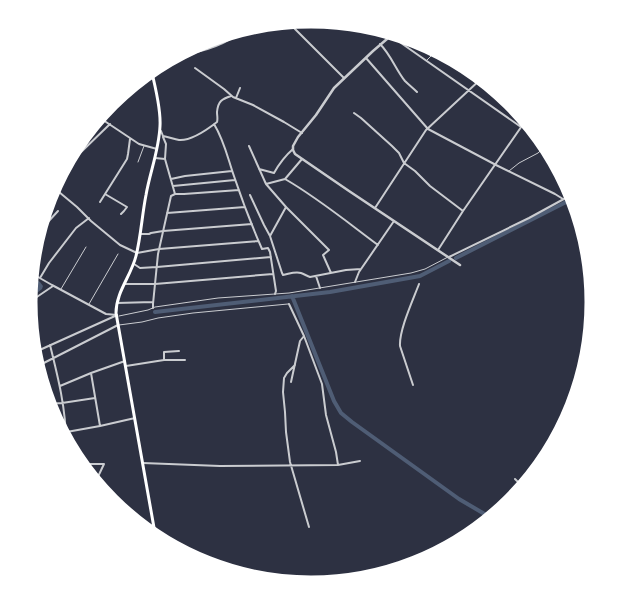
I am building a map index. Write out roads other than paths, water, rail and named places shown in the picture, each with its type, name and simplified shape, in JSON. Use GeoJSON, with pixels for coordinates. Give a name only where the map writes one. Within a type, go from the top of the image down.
{"type":"FeatureCollection","features":[{"type":"Feature","properties":{"kind":"main road"},"geometry":{"type":"LineString","coordinates":[[153,76],[158,99],[160,125],[157,149],[146,194],[137,253],[134,264],[117,303],[117,316],[154,529]]}},
{"type":"Feature","properties":{"kind":"street"},"geometry":{"type":"LineString","coordinates":[[293,27],[344,78]]}},
{"type":"Feature","properties":{"kind":"street"},"geometry":{"type":"LineString","coordinates":[[192,53],[216,46],[236,36]]}},
{"type":"Feature","properties":{"kind":"street"},"geometry":{"type":"LineString","coordinates":[[259,169],[274,173],[289,152],[293,149],[293,146],[334,88],[389,37]]}},
{"type":"Feature","properties":{"kind":"street"},"geometry":{"type":"LineString","coordinates":[[400,41],[521,127],[438,250]]}},
{"type":"Feature","properties":{"kind":"street"},"geometry":{"type":"LineString","coordinates":[[380,44],[385,49],[405,81],[417,92]]}},
{"type":"Feature","properties":{"kind":"street"},"geometry":{"type":"LineString","coordinates":[[365,58],[428,129],[563,199]]}},
{"type":"Feature","properties":{"kind":"street"},"geometry":{"type":"LineString","coordinates":[[195,68],[224,88],[232,96],[253,105],[302,133]]}},
{"type":"Feature","properties":{"kind":"street"},"geometry":{"type":"LineString","coordinates":[[375,208],[428,129],[478,82]]}},
{"type":"Feature","properties":{"kind":"street"},"geometry":{"type":"LineString","coordinates":[[236,98],[240,88]]}},
{"type":"Feature","properties":{"kind":"street"},"geometry":{"type":"LineString","coordinates":[[163,136],[179,140],[188,139],[194,136],[217,122],[217,112],[220,103],[224,98],[232,96]]}},
{"type":"Feature","properties":{"kind":"street"},"geometry":{"type":"LineString","coordinates":[[354,113],[362,118],[392,146],[399,153],[404,163],[430,186],[463,211]]}},
{"type":"Feature","properties":{"kind":"street"},"geometry":{"type":"LineString","coordinates":[[103,120],[139,144],[157,149]]}},
{"type":"Feature","properties":{"kind":"street"},"geometry":{"type":"LineString","coordinates":[[78,155],[110,124]]}},
{"type":"Feature","properties":{"kind":"street"},"geometry":{"type":"LineString","coordinates":[[214,124],[220,133],[225,146],[235,180],[258,241],[262,249],[268,248],[270,252],[276,291],[274,294]]}},
{"type":"Feature","properties":{"kind":"street"},"geometry":{"type":"LineString","coordinates":[[160,125],[166,144],[165,159],[175,194]]}},
{"type":"Feature","properties":{"kind":"street"},"geometry":{"type":"LineString","coordinates":[[100,202],[127,158],[130,138]]}},
{"type":"Feature","properties":{"kind":"street"},"geometry":{"type":"LineString","coordinates":[[249,146],[266,184],[286,207],[329,250],[323,255],[331,273]]}},
{"type":"Feature","properties":{"kind":"street"},"geometry":{"type":"LineString","coordinates":[[293,149],[295,154],[302,159],[460,265]]}},
{"type":"Feature","properties":{"kind":"street"},"geometry":{"type":"LineString","coordinates":[[155,158],[165,159]]}},
{"type":"Feature","properties":{"kind":"street"},"geometry":{"type":"LineString","coordinates":[[266,184],[285,179],[302,159]]}},
{"type":"Feature","properties":{"kind":"street"},"geometry":{"type":"LineString","coordinates":[[171,179],[184,176],[232,171]]}},
{"type":"Feature","properties":{"kind":"street"},"geometry":{"type":"LineString","coordinates":[[285,179],[306,191],[378,245]]}},
{"type":"Feature","properties":{"kind":"street"},"geometry":{"type":"LineString","coordinates":[[173,186],[235,180]]}},
{"type":"Feature","properties":{"kind":"street"},"geometry":{"type":"LineString","coordinates":[[153,308],[156,267],[171,196],[175,194],[239,190]]}},
{"type":"Feature","properties":{"kind":"street"},"geometry":{"type":"LineString","coordinates":[[58,191],[120,245],[137,253],[159,249],[258,241]]}},
{"type":"Feature","properties":{"kind":"street"},"geometry":{"type":"LineString","coordinates":[[105,194],[126,207],[121,214]]}},
{"type":"Feature","properties":{"kind":"street"},"geometry":{"type":"LineString","coordinates":[[250,195],[270,236],[283,275],[295,272],[310,277],[361,269]]}},
{"type":"Feature","properties":{"kind":"street"},"geometry":{"type":"LineString","coordinates":[[449,257],[566,197]]}},
{"type":"Feature","properties":{"kind":"street"},"geometry":{"type":"LineString","coordinates":[[167,213],[245,207]]}},
{"type":"Feature","properties":{"kind":"street"},"geometry":{"type":"LineString","coordinates":[[270,236],[286,207]]}},
{"type":"Feature","properties":{"kind":"street"},"geometry":{"type":"LineString","coordinates":[[46,224],[58,211]]}},
{"type":"Feature","properties":{"kind":"street"},"geometry":{"type":"LineString","coordinates":[[40,278],[49,263],[76,228],[89,218]]}},
{"type":"Feature","properties":{"kind":"street"},"geometry":{"type":"LineString","coordinates":[[355,282],[361,269],[394,221]]}},
{"type":"Feature","properties":{"kind":"street"},"geometry":{"type":"LineString","coordinates":[[140,234],[252,224]]}},
{"type":"Feature","properties":{"kind":"street"},"geometry":{"type":"LineString","coordinates":[[134,264],[140,268],[271,257]]}},
{"type":"Feature","properties":{"kind":"street"},"geometry":{"type":"LineString","coordinates":[[124,284],[155,284],[273,274]]}},
{"type":"Feature","properties":{"kind":"street"},"geometry":{"type":"LineString","coordinates":[[36,276],[106,314],[117,316]]}},
{"type":"Feature","properties":{"kind":"street"},"geometry":{"type":"LineString","coordinates":[[316,276],[320,288]]}},
{"type":"Feature","properties":{"kind":"street"},"geometry":{"type":"LineString","coordinates":[[413,385],[400,346],[400,341],[401,332],[419,284]]}},
{"type":"Feature","properties":{"kind":"street"},"geometry":{"type":"LineString","coordinates":[[35,298],[53,286]]}},
{"type":"Feature","properties":{"kind":"street"},"geometry":{"type":"LineString","coordinates":[[117,303],[153,302]]}},
{"type":"Feature","properties":{"kind":"street"},"geometry":{"type":"LineString","coordinates":[[289,304],[304,336],[322,384],[326,414],[338,465]]}},
{"type":"Feature","properties":{"kind":"street"},"geometry":{"type":"LineString","coordinates":[[39,350],[117,316]]}},
{"type":"Feature","properties":{"kind":"street"},"geometry":{"type":"LineString","coordinates":[[42,364],[118,325]]}},
{"type":"Feature","properties":{"kind":"street"},"geometry":{"type":"LineString","coordinates":[[291,382],[300,341],[304,336]]}},
{"type":"Feature","properties":{"kind":"street"},"geometry":{"type":"LineString","coordinates":[[50,345],[60,386],[66,428]]}},
{"type":"Feature","properties":{"kind":"street"},"geometry":{"type":"LineString","coordinates":[[164,360],[164,352],[179,351]]}},
{"type":"Feature","properties":{"kind":"street"},"geometry":{"type":"LineString","coordinates":[[126,366],[164,360],[185,360]]}},
{"type":"Feature","properties":{"kind":"street"},"geometry":{"type":"LineString","coordinates":[[60,386],[125,361]]}},
{"type":"Feature","properties":{"kind":"street"},"geometry":{"type":"LineString","coordinates":[[295,365],[284,378],[283,392],[286,432],[290,465],[309,527]]}},
{"type":"Feature","properties":{"kind":"street"},"geometry":{"type":"LineString","coordinates":[[91,373],[100,426]]}},
{"type":"Feature","properties":{"kind":"street"},"geometry":{"type":"LineString","coordinates":[[54,404],[95,398]]}},
{"type":"Feature","properties":{"kind":"street"},"geometry":{"type":"LineString","coordinates":[[67,432],[135,418]]}},
{"type":"Feature","properties":{"kind":"street"},"geometry":{"type":"LineString","coordinates":[[143,463],[220,466],[338,465],[360,461]]}},
{"type":"Feature","properties":{"kind":"street"},"geometry":{"type":"LineString","coordinates":[[89,464],[104,464],[98,477]]}},
{"type":"Feature","properties":{"kind":"street"},"geometry":{"type":"LineString","coordinates":[[515,480],[519,484]]}},
{"type":"Feature","properties":{"kind":"lane"},"geometry":{"type":"LineString","coordinates":[[426,60],[433,54]]}},
{"type":"Feature","properties":{"kind":"lane"},"geometry":{"type":"LineString","coordinates":[[138,162],[144,146]]}},
{"type":"Feature","properties":{"kind":"lane"},"geometry":{"type":"LineString","coordinates":[[509,171],[519,163],[541,150]]}},
{"type":"Feature","properties":{"kind":"lane"},"geometry":{"type":"LineString","coordinates":[[60,290],[86,247]]}},
{"type":"Feature","properties":{"kind":"lane"},"geometry":{"type":"LineString","coordinates":[[89,305],[118,254]]}},
{"type":"Feature","properties":{"kind":"lane"},"geometry":{"type":"LineString","coordinates":[[117,316],[153,308],[218,298],[274,294],[419,272],[449,257]]}},
{"type":"Feature","properties":{"kind":"lane"},"geometry":{"type":"LineString","coordinates":[[118,325],[193,313],[289,304]]}},
{"type":"Feature","properties":{"kind":"water"},"geometry":{"type":"Polygon","coordinates":[[[36,280],[43,286],[42,289],[35,294],[36,280]]]}},
{"type":"Feature","properties":{"kind":"waterway"},"geometry":{"type":"LineString","coordinates":[[456,258],[568,201]]}},
{"type":"Feature","properties":{"kind":"waterway"},"geometry":{"type":"LineString","coordinates":[[155,312],[330,292],[420,276],[449,261]]}},
{"type":"Feature","properties":{"kind":"waterway"},"geometry":{"type":"LineString","coordinates":[[292,296],[334,401],[341,413],[459,499],[486,515]]}}]}
